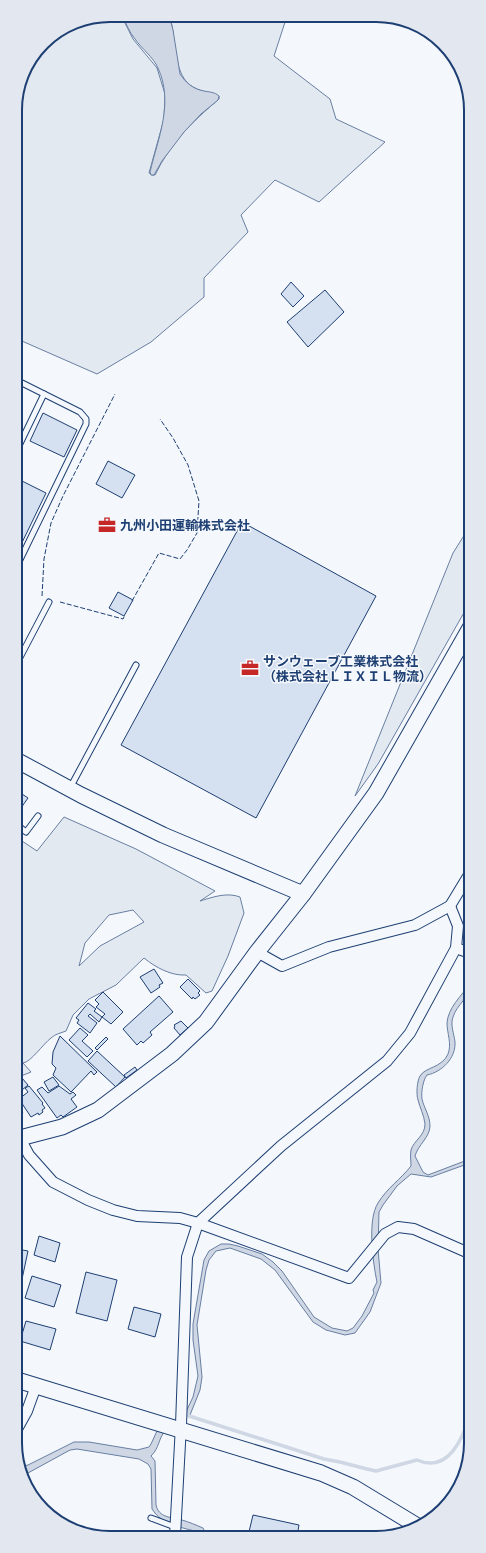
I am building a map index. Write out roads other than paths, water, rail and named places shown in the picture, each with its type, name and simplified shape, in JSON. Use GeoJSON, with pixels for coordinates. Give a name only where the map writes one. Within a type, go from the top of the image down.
{"type":"FeatureCollection","features":[{"type":"Feature","properties":{"kind":"street"},"geometry":{"type":"LineString","coordinates":[[22,1138],[62,1127],[98,1110],[172,1054],[206,1022],[257,952],[303,894],[376,793],[464,639]]}},
{"type":"Feature","properties":{"kind":"street"},"geometry":{"type":"LineString","coordinates":[[22,763],[163,835],[303,894]]}},
{"type":"Feature","properties":{"kind":"street"},"geometry":{"type":"LineString","coordinates":[[257,952],[282,966],[329,947],[415,925],[450,906],[464,883]]}},
{"type":"Feature","properties":{"kind":"street"},"geometry":{"type":"LineString","coordinates":[[175,1531],[179,1428],[182,1409],[187,1257],[198,1223],[281,1146],[387,1061],[410,1033],[456,948],[458,926],[450,906]]}},
{"type":"Feature","properties":{"kind":"street"},"geometry":{"type":"LineString","coordinates":[[456,948],[464,951]]}},
{"type":"Feature","properties":{"kind":"street"},"geometry":{"type":"LineString","coordinates":[[22,1145],[53,1182],[88,1200],[113,1210],[137,1216],[180,1218],[198,1223],[349,1278],[385,1234],[398,1227],[414,1229],[464,1251]]}},
{"type":"Feature","properties":{"kind":"street"},"geometry":{"type":"LineString","coordinates":[[22,1382],[160,1424],[179,1428],[327,1476],[353,1487],[412,1523]]}},
{"type":"Feature","properties":{"kind":"street"},"geometry":{"type":"LineString","coordinates":[[22,1420],[36,1386]]}},
{"type":"Feature","properties":{"kind":"lane"},"geometry":{"type":"LineString","coordinates":[[22,383],[80,412],[86,419],[86,424],[22,556]]}},
{"type":"Feature","properties":{"kind":"lane"},"geometry":{"type":"LineString","coordinates":[[22,440],[44,394]]}},
{"type":"Feature","properties":{"kind":"lane"},"geometry":{"type":"LineString","coordinates":[[22,654],[49,602]]}},
{"type":"Feature","properties":{"kind":"lane"},"geometry":{"type":"LineString","coordinates":[[69,788],[136,665]]}},
{"type":"Feature","properties":{"kind":"lane"},"geometry":{"type":"LineString","coordinates":[[22,829],[26,832],[38,816]]}},
{"type":"Feature","properties":{"kind":"lane"},"geometry":{"type":"LineString","coordinates":[[151,1518],[173,1531]]}},
{"type":"Feature","properties":{"kind":"waterway"},"geometry":{"type":"LineString","coordinates":[[186,1415],[324,1459],[376,1471],[417,1460],[428,1463],[438,1462],[446,1458],[453,1451],[464,1433]]}},
{"type":"Feature","properties":{"kind":"place","name":"九州小田運輸株式会社"},"geometry":{"type":"Point","coordinates":[107,525]}},
{"type":"Feature","properties":{"kind":"place","name":"サンウェーブ工業株式会社 （株式会社ＬＩＸＩＬ物流）"},"geometry":{"type":"Point","coordinates":[250,668]}}]}
